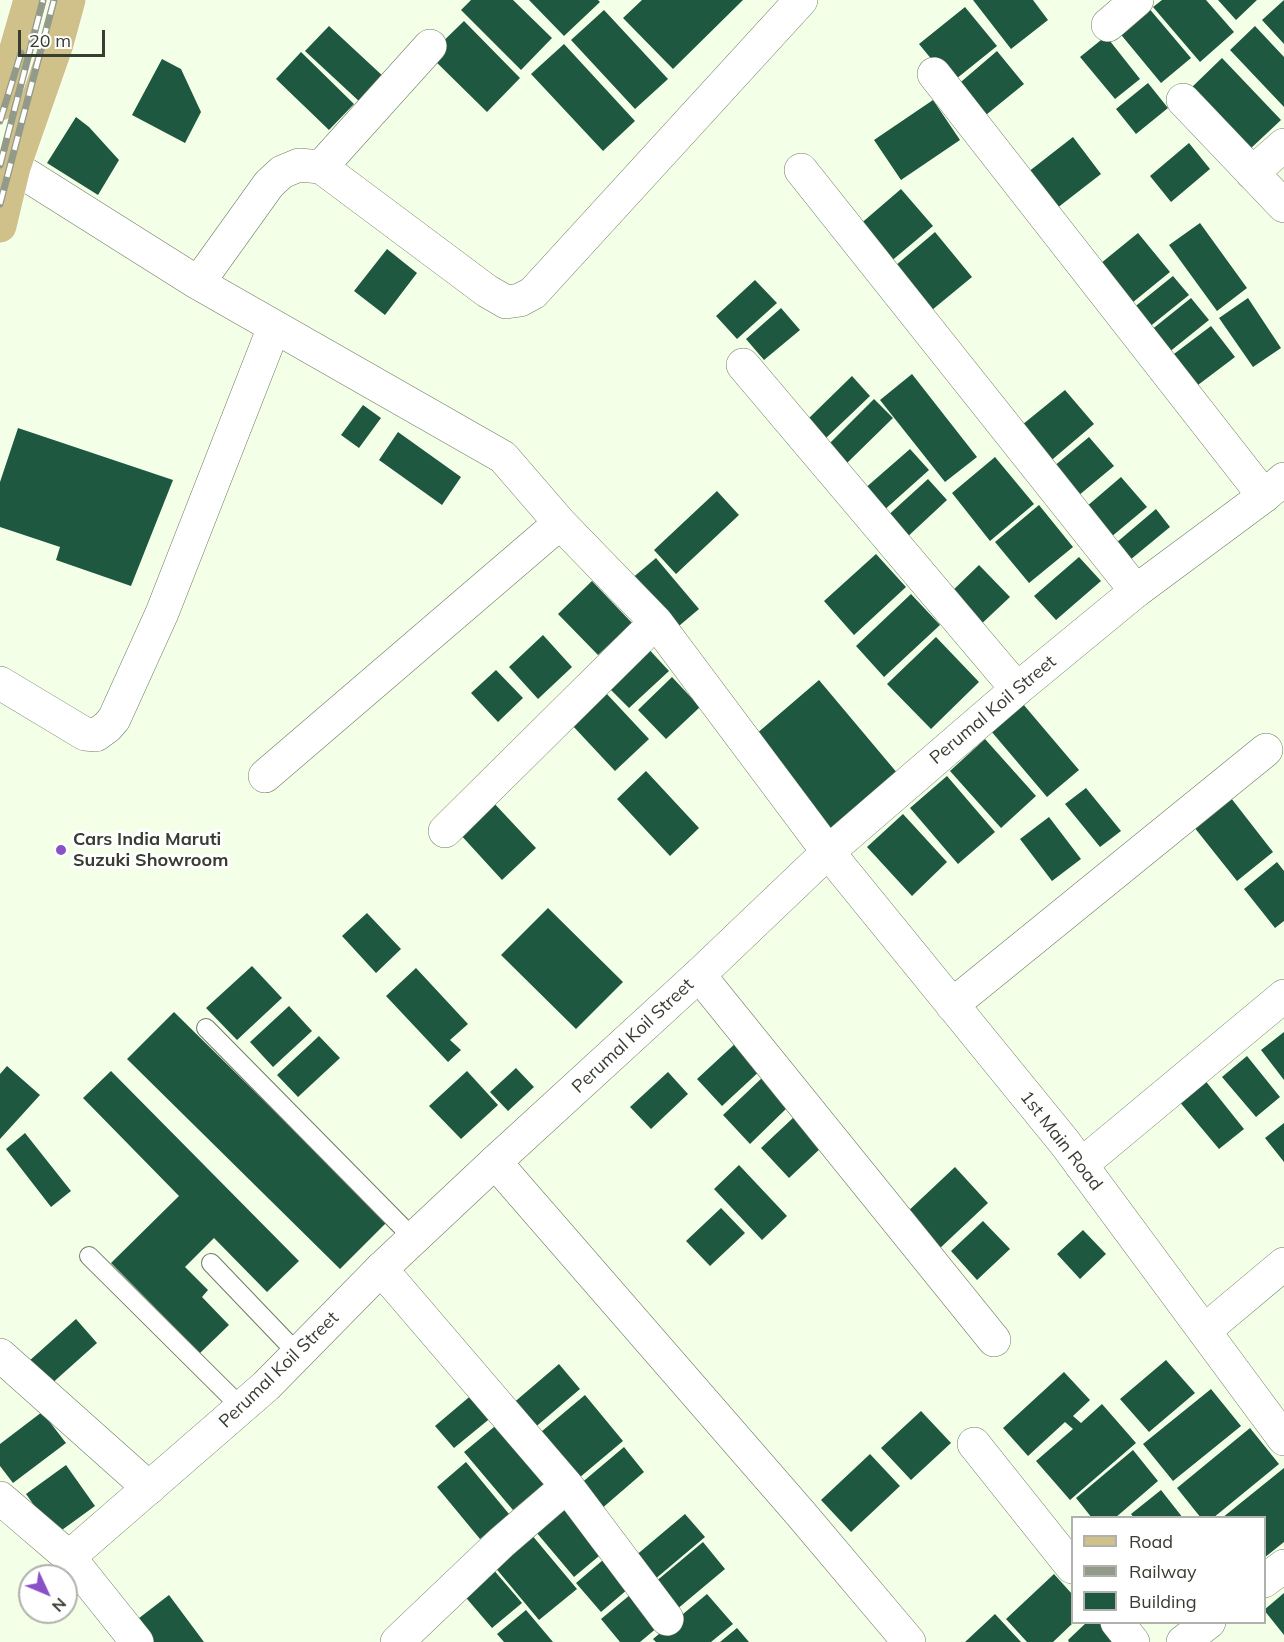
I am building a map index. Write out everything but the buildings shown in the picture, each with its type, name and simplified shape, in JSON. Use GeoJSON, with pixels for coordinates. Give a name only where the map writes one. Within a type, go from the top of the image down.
{"type":"FeatureCollection","features":[{"type":"Feature","properties":{"kind":"main road"},"geometry":{"type":"LineString","coordinates":[[0,104],[30,0]]}},
{"type":"Feature","properties":{"kind":"main road"},"geometry":{"type":"LineString","coordinates":[[0,226],[14,167],[57,44],[69,0]]}},
{"type":"Feature","properties":{"kind":"street"},"geometry":{"type":"LineString","coordinates":[[198,283],[269,184],[282,172],[299,165],[321,167],[487,291],[506,302],[520,300],[533,294],[801,0]]}},
{"type":"Feature","properties":{"kind":"street"},"geometry":{"type":"LineString","coordinates":[[1108,25],[1137,0]]}},
{"type":"Feature","properties":{"kind":"street"},"geometry":{"type":"LineString","coordinates":[[321,167],[430,46]]}},
{"type":"Feature","properties":{"kind":"street"},"geometry":{"type":"LineString","coordinates":[[934,74],[1274,488]]}},
{"type":"Feature","properties":{"kind":"street"},"geometry":{"type":"LineString","coordinates":[[1183,100],[1284,206]]}},
{"type":"Feature","properties":{"kind":"street"},"geometry":{"type":"LineString","coordinates":[[1252,173],[1284,145]]}},
{"type":"Feature","properties":{"kind":"street","name":"1st Main Road"},"geometry":{"type":"LineString","coordinates":[[14,167],[198,283],[503,457],[561,523],[656,622],[828,852],[1065,1143],[1284,1439]]}},
{"type":"Feature","properties":{"kind":"street"},"geometry":{"type":"LineString","coordinates":[[801,170],[1136,591]]}},
{"type":"Feature","properties":{"kind":"street"},"geometry":{"type":"LineString","coordinates":[[0,683],[85,734],[96,735],[114,718],[162,613],[274,327]]}},
{"type":"Feature","properties":{"kind":"street"},"geometry":{"type":"LineString","coordinates":[[743,365],[1017,689]]}},
{"type":"Feature","properties":{"kind":"street","name":"Perumal Koil Street"},"geometry":{"type":"LineString","coordinates":[[69,1557],[242,1408],[381,1269],[699,975],[828,852],[1017,689],[1136,591],[1274,488]]}},
{"type":"Feature","properties":{"kind":"street"},"geometry":{"type":"LineString","coordinates":[[265,776],[561,523]]}},
{"type":"Feature","properties":{"kind":"street"},"geometry":{"type":"LineString","coordinates":[[446,831],[656,622]]}},
{"type":"Feature","properties":{"kind":"street"},"geometry":{"type":"LineString","coordinates":[[952,1005],[1266,750]]}},
{"type":"Feature","properties":{"kind":"street"},"geometry":{"type":"LineString","coordinates":[[699,975],[994,1340]]}},
{"type":"Feature","properties":{"kind":"street"},"geometry":{"type":"LineString","coordinates":[[1081,1165],[1284,996]]}},
{"type":"Feature","properties":{"kind":"street"},"geometry":{"type":"LineString","coordinates":[[495,1162],[801,1514],[909,1642]]}},
{"type":"Feature","properties":{"kind":"street"},"geometry":{"type":"LineString","coordinates":[[1204,1331],[1284,1264]]}},
{"type":"Feature","properties":{"kind":"street"},"geometry":{"type":"LineString","coordinates":[[381,1269],[567,1486],[667,1619]]}},
{"type":"Feature","properties":{"kind":"street"},"geometry":{"type":"LineString","coordinates":[[0,1355],[149,1488]]}},
{"type":"Feature","properties":{"kind":"street"},"geometry":{"type":"LineString","coordinates":[[974,1444],[1071,1566]]}},
{"type":"Feature","properties":{"kind":"street"},"geometry":{"type":"LineString","coordinates":[[397,1642],[502,1542],[567,1486]]}},
{"type":"Feature","properties":{"kind":"street"},"geometry":{"type":"LineString","coordinates":[[6,1513],[69,1557],[136,1642]]}},
{"type":"Feature","properties":{"kind":"street"},"geometry":{"type":"LineString","coordinates":[[1266,1580],[1284,1566]]}},
{"type":"Feature","properties":{"kind":"street"},"geometry":{"type":"LineString","coordinates":[[1118,1624],[1133,1642]]}},
{"type":"Feature","properties":{"kind":"street"},"geometry":{"type":"LineString","coordinates":[[1183,1642],[1208,1624]]}},
{"type":"Feature","properties":{"kind":"lane"},"geometry":{"type":"LineString","coordinates":[[206,1028],[414,1239]]}},
{"type":"Feature","properties":{"kind":"lane"},"geometry":{"type":"LineString","coordinates":[[89,1256],[242,1408]]}},
{"type":"Feature","properties":{"kind":"lane"},"geometry":{"type":"LineString","coordinates":[[211,1263],[298,1354]]}},
{"type":"Feature","properties":{"kind":"railway"},"geometry":{"type":"LineString","coordinates":[[0,165],[43,0]]}},
{"type":"Feature","properties":{"kind":"railway"},"geometry":{"type":"LineString","coordinates":[[0,204],[54,0]]}},
{"type":"Feature","properties":{"kind":"railway"},"geometry":{"type":"LineString","coordinates":[[0,121],[21,53]]}},
{"type":"Feature","properties":{"kind":"place","name":"Cars India Maruti Suzuki Showroom"},"geometry":{"type":"Point","coordinates":[61,850]}}]}
